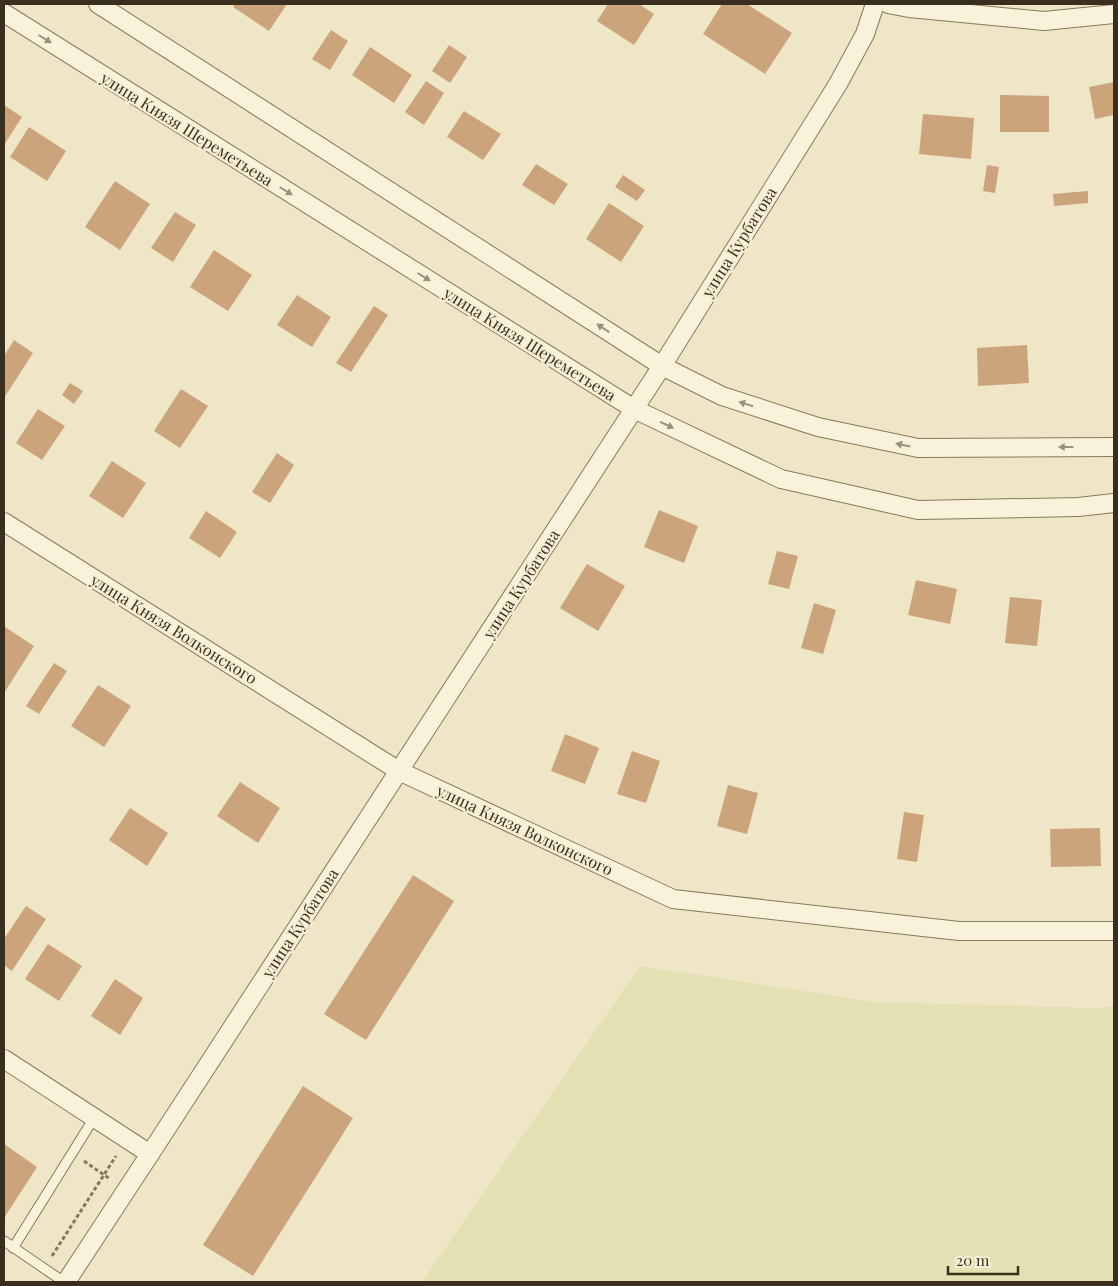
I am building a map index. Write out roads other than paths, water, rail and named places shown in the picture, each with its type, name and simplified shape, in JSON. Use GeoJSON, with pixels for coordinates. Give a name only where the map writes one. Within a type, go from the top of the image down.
{"type":"FeatureCollection","features":[{"type":"Feature","properties":{"kind":"street"},"geometry":{"type":"LineString","coordinates":[[98,4],[662,366],[722,396],[818,427],[918,448],[1114,447]]}},
{"type":"Feature","properties":{"kind":"street","name":"улица Курбатова"},"geometry":{"type":"LineString","coordinates":[[65,1282],[127,1190],[662,366],[838,84],[865,34],[875,4]]}},
{"type":"Feature","properties":{"kind":"street"},"geometry":{"type":"LineString","coordinates":[[888,4],[1044,21],[1114,14]]}},
{"type":"Feature","properties":{"kind":"street","name":"улица Князя Шереметьева"},"geometry":{"type":"LineString","coordinates":[[4,13],[634,409],[781,479],[918,510],[1078,507],[1114,503]]}},
{"type":"Feature","properties":{"kind":"street","name":"улица Князя Волконского"},"geometry":{"type":"LineString","coordinates":[[4,522],[399,771],[673,899],[959,931],[1114,931]]}},
{"type":"Feature","properties":{"kind":"street"},"geometry":{"type":"LineString","coordinates":[[4,1059],[150,1154]]}},
{"type":"Feature","properties":{"kind":"lane"},"geometry":{"type":"LineString","coordinates":[[13,1248],[94,1118]]}},
{"type":"Feature","properties":{"kind":"lane"},"geometry":{"type":"LineString","coordinates":[[4,1241],[65,1282]]}}]}
